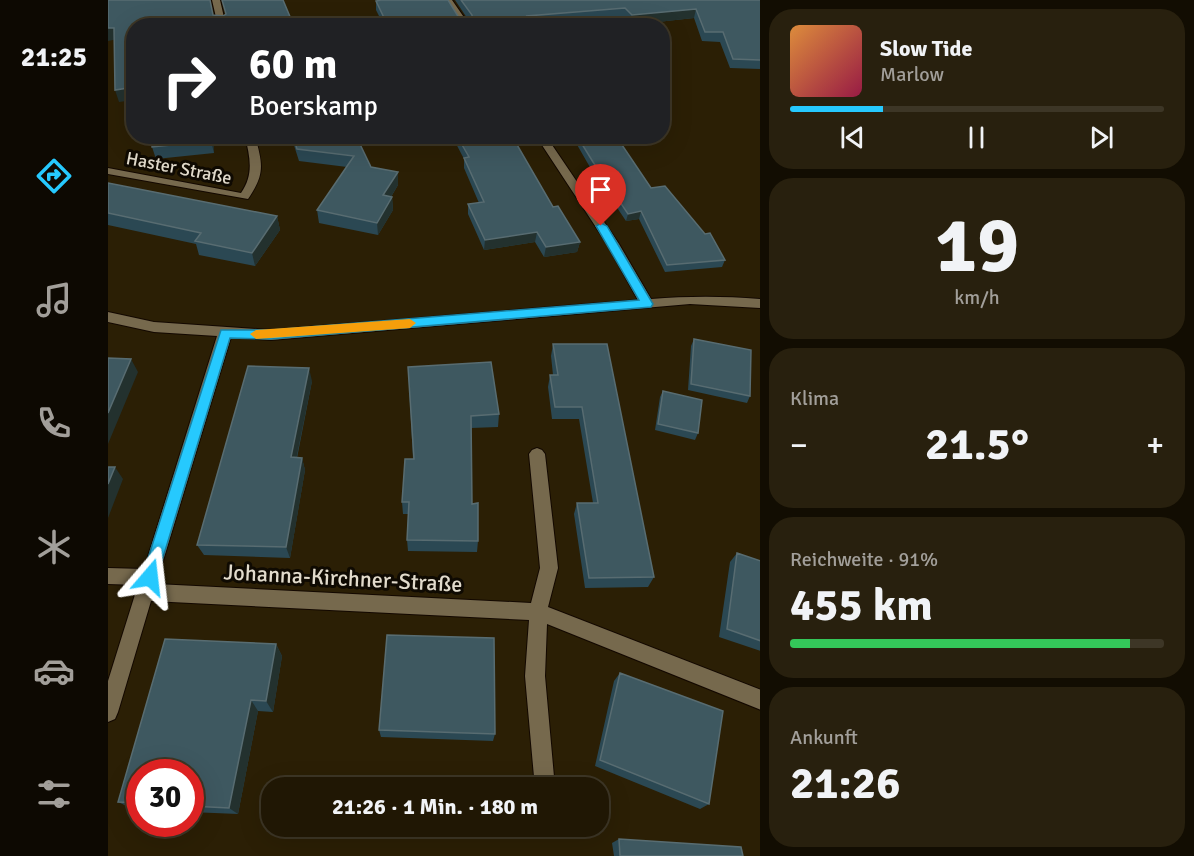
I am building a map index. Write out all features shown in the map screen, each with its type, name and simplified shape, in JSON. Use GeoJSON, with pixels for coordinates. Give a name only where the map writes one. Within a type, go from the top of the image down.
{"type":"FeatureCollection","features":[{"type":"Feature","properties":{"kind":"street"},"geometry":{"type":"LineString","coordinates":[[216,0],[220,18]]}},
{"type":"Feature","properties":{"kind":"street"},"geometry":{"type":"LineString","coordinates":[[452,0],[462,18]]}},
{"type":"Feature","properties":{"kind":"street","name":"Haster Straße"},"geometry":{"type":"LineString","coordinates":[[108,171],[244,197],[254,184],[258,172],[252,144]]}},
{"type":"Feature","properties":{"kind":"street"},"geometry":{"type":"LineString","coordinates":[[546,144],[613,244],[647,304]]}},
{"type":"Feature","properties":{"kind":"street"},"geometry":{"type":"LineString","coordinates":[[108,317],[154,327],[271,335],[690,300],[760,304]]}},
{"type":"Feature","properties":{"kind":"street"},"geometry":{"type":"LineString","coordinates":[[108,712],[225,333]]}},
{"type":"Feature","properties":{"kind":"street"},"geometry":{"type":"LineString","coordinates":[[537,454],[549,568],[538,612],[535,676],[544,777]]}},
{"type":"Feature","properties":{"kind":"street","name":"Johanna-Kirchner-Straße"},"geometry":{"type":"LineString","coordinates":[[108,576],[147,584],[538,612],[760,700]]}},
{"type":"Feature","properties":{"kind":"building"},"geometry":{"type":"Polygon","coordinates":[[[108,0],[210,0],[213,15],[223,16],[226,14],[222,0],[283,0],[291,18],[126,18],[126,88],[115,90],[114,28],[108,28],[108,0]]]}},
{"type":"Feature","properties":{"kind":"building"},"geometry":{"type":"Polygon","coordinates":[[[448,0],[459,18],[384,18],[376,1],[448,0]]]}},
{"type":"Feature","properties":{"kind":"building"},"geometry":{"type":"Polygon","coordinates":[[[461,0],[760,0],[760,60],[733,59],[723,32],[705,32],[696,9],[632,15],[625,8],[527,16],[528,18],[472,18],[461,0]]]}},
{"type":"Feature","properties":{"kind":"building"},"geometry":{"type":"Polygon","coordinates":[[[152,144],[182,144],[152,147],[152,144]]]}},
{"type":"Feature","properties":{"kind":"building"},"geometry":{"type":"Polygon","coordinates":[[[295,144],[360,144],[371,167],[398,172],[383,195],[392,197],[377,223],[317,210],[354,156],[297,149],[295,144]]]}},
{"type":"Feature","properties":{"kind":"building"},"geometry":{"type":"Polygon","coordinates":[[[462,144],[517,144],[553,207],[558,206],[580,242],[546,247],[537,232],[485,240],[468,204],[484,202],[464,158],[469,157],[462,144]]]}},
{"type":"Feature","properties":{"kind":"building"},"geometry":{"type":"Polygon","coordinates":[[[582,144],[621,144],[651,188],[665,186],[705,234],[710,233],[725,260],[667,265],[641,211],[628,214],[582,144]]]}},
{"type":"Feature","properties":{"kind":"building"},"geometry":{"type":"Polygon","coordinates":[[[108,183],[277,216],[252,253],[195,241],[201,233],[108,213],[108,183]]]}},
{"type":"Feature","properties":{"kind":"building"},"geometry":{"type":"Polygon","coordinates":[[[694,339],[751,350],[750,396],[691,384],[694,339]]]}},
{"type":"Feature","properties":{"kind":"building"},"geometry":{"type":"Polygon","coordinates":[[[553,344],[607,344],[654,577],[589,578],[577,503],[598,503],[582,407],[555,407],[550,375],[558,375],[553,344]]]}},
{"type":"Feature","properties":{"kind":"building"},"geometry":{"type":"Polygon","coordinates":[[[108,358],[131,359],[108,413],[108,358]]]}},
{"type":"Feature","properties":{"kind":"building"},"geometry":{"type":"Polygon","coordinates":[[[491,362],[499,414],[471,416],[472,504],[478,503],[478,541],[407,540],[409,502],[402,502],[405,459],[414,459],[408,367],[491,362]]]}},
{"type":"Feature","properties":{"kind":"building"},"geometry":{"type":"Polygon","coordinates":[[[248,366],[309,368],[291,457],[302,458],[286,547],[197,545],[248,366]]]}},
{"type":"Feature","properties":{"kind":"building"},"geometry":{"type":"Polygon","coordinates":[[[663,391],[702,400],[698,433],[658,424],[663,391]]]}},
{"type":"Feature","properties":{"kind":"building"},"geometry":{"type":"Polygon","coordinates":[[[108,467],[115,467],[108,484],[108,467]]]}},
{"type":"Feature","properties":{"kind":"building"},"geometry":{"type":"Polygon","coordinates":[[[737,553],[760,561],[760,641],[727,629],[737,553]]]}},
{"type":"Feature","properties":{"kind":"building"},"geometry":{"type":"Polygon","coordinates":[[[387,635],[494,638],[495,734],[379,730],[387,635]]]}},
{"type":"Feature","properties":{"kind":"building"},"geometry":{"type":"Polygon","coordinates":[[[165,639],[276,644],[266,701],[251,700],[229,808],[204,807],[204,759],[130,759],[165,639]]]}},
{"type":"Feature","properties":{"kind":"building"},"geometry":{"type":"Polygon","coordinates":[[[620,673],[723,711],[709,804],[600,760],[620,673]]]}},
{"type":"Feature","properties":{"kind":"building"},"geometry":{"type":"Polygon","coordinates":[[[126,774],[126,802],[118,802],[126,774]]]}},
{"type":"Feature","properties":{"kind":"building"},"geometry":{"type":"Polygon","coordinates":[[[619,839],[741,847],[743,856],[620,856],[619,839]]]}},
{"type":"Feature","properties":{"kind":"slow traffic"},"geometry":{"type":"LineString","coordinates":[[256,334],[271,335],[410,323]]}},
{"type":"Feature","properties":{"kind":"route"},"geometry":{"type":"LineString","coordinates":[[150,577],[225,333],[271,335],[647,304],[601,226]]}}]}
